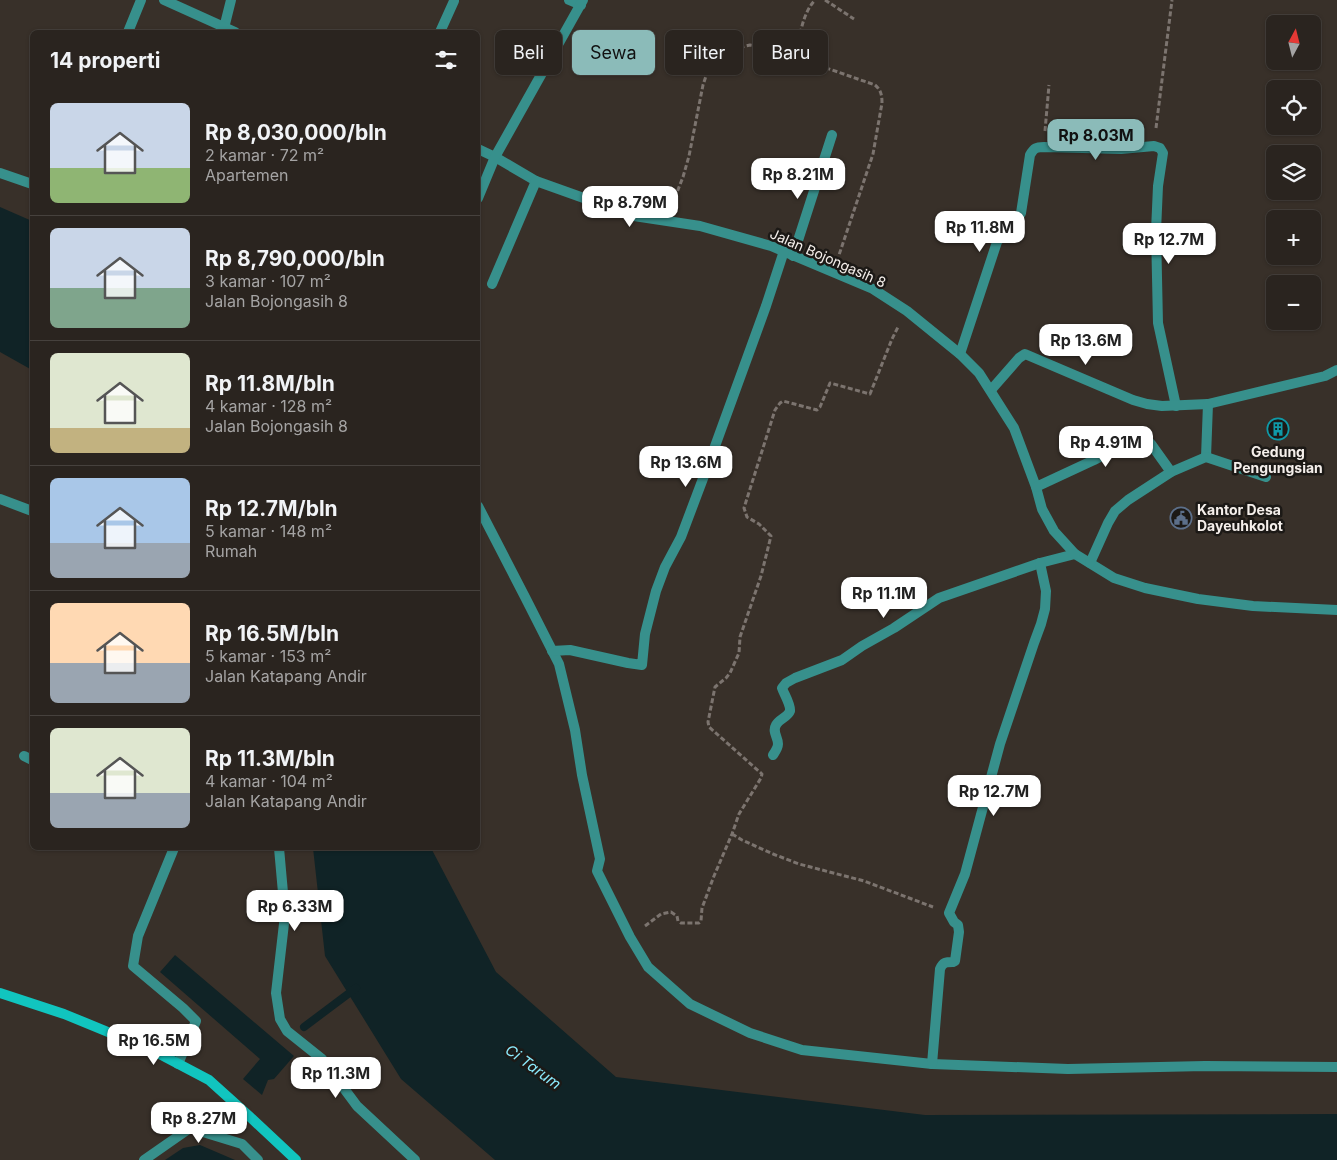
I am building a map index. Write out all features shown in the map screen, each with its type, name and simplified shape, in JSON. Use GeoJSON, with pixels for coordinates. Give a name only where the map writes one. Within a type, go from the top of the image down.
{"type":"FeatureCollection","features":[{"type":"Feature","properties":{"kind":"street"},"geometry":{"type":"LineString","coordinates":[[129,30],[141,0]]}},
{"type":"Feature","properties":{"kind":"street"},"geometry":{"type":"LineString","coordinates":[[164,0],[229,30]]}},
{"type":"Feature","properties":{"kind":"street"},"geometry":{"type":"LineString","coordinates":[[224,28],[231,0]]}},
{"type":"Feature","properties":{"kind":"street"},"geometry":{"type":"LineString","coordinates":[[480,193],[495,157],[582,3],[569,0]]}},
{"type":"Feature","properties":{"kind":"street"},"geometry":{"type":"LineString","coordinates":[[441,30],[454,1]]}},
{"type":"Feature","properties":{"kind":"street"},"geometry":{"type":"LineString","coordinates":[[552,651],[570,650],[642,665],[645,634],[656,591],[665,567],[681,537],[737,383],[832,135]]}},
{"type":"Feature","properties":{"kind":"street"},"geometry":{"type":"LineString","coordinates":[[960,354],[997,242],[1018,218],[1020,213],[1030,155],[1036,147],[1121,150],[1154,146],[1160,148],[1163,153],[1158,186],[1156,231],[1158,323],[1176,406]]}},
{"type":"Feature","properties":{"kind":"street","name":"Jalan Bojongasih 8"},"geometry":{"type":"LineString","coordinates":[[480,150],[536,181],[634,216],[700,226],[771,246],[873,289],[907,311],[960,354],[979,373],[1014,428],[1036,487],[1042,509],[1054,531],[1075,554],[1114,578],[1145,588],[1198,599],[1254,606],[1337,610]]}},
{"type":"Feature","properties":{"kind":"street"},"geometry":{"type":"LineString","coordinates":[[0,173],[30,183]]}},
{"type":"Feature","properties":{"kind":"street"},"geometry":{"type":"LineString","coordinates":[[492,284],[536,181]]}},
{"type":"Feature","properties":{"kind":"street"},"geometry":{"type":"LineString","coordinates":[[991,390],[1025,354],[1132,400],[1162,406],[1208,404],[1325,376],[1337,370]]}},
{"type":"Feature","properties":{"kind":"street"},"geometry":{"type":"LineString","coordinates":[[1206,457],[1208,404]]}},
{"type":"Feature","properties":{"kind":"street"},"geometry":{"type":"LineString","coordinates":[[1036,487],[1128,442],[1138,439],[1146,439],[1151,444],[1170,472]]}},
{"type":"Feature","properties":{"kind":"street"},"geometry":{"type":"LineString","coordinates":[[1090,563],[1115,511],[1170,472],[1206,457],[1266,477]]}},
{"type":"Feature","properties":{"kind":"street"},"geometry":{"type":"LineString","coordinates":[[0,499],[30,510]]}},
{"type":"Feature","properties":{"kind":"street"},"geometry":{"type":"LineString","coordinates":[[480,510],[559,664],[575,730],[582,775],[600,859],[597,871],[630,937],[648,967],[690,1004],[750,1033],[802,1050],[932,1064],[1068,1069],[1205,1066],[1337,1067]]}},
{"type":"Feature","properties":{"kind":"street"},"geometry":{"type":"LineString","coordinates":[[773,755],[778,745],[774,729],[778,721],[790,711],[782,688],[786,683],[842,660],[939,598],[1040,563],[1075,554]]}},
{"type":"Feature","properties":{"kind":"street"},"geometry":{"type":"LineString","coordinates":[[932,1064],[940,969],[942,964],[955,961],[960,932],[958,925],[949,913],[965,874],[1000,744],[1045,609],[1046,591],[1040,563]]}},
{"type":"Feature","properties":{"kind":"street"},"geometry":{"type":"LineString","coordinates":[[173,850],[138,936],[133,966],[196,1021],[178,1064]]}},
{"type":"Feature","properties":{"kind":"street"},"geometry":{"type":"LineString","coordinates":[[279,850],[284,915],[276,993],[280,1020],[287,1031],[322,1060],[357,1106],[415,1160]]}},
{"type":"Feature","properties":{"kind":"street"},"geometry":{"type":"LineString","coordinates":[[0,993],[64,1014],[154,1051],[209,1080],[296,1160]]}},
{"type":"Feature","properties":{"kind":"street"},"geometry":{"type":"LineString","coordinates":[[144,1160],[190,1128],[242,1144],[258,1160]]}},
{"type":"Feature","properties":{"kind":"path"},"geometry":{"type":"LineString","coordinates":[[803,30],[807,13],[815,0]]}},
{"type":"Feature","properties":{"kind":"path"},"geometry":{"type":"LineString","coordinates":[[825,0],[854,19]]}},
{"type":"Feature","properties":{"kind":"path"},"geometry":{"type":"LineString","coordinates":[[1154,146],[1172,0]]}},
{"type":"Feature","properties":{"kind":"path"},"geometry":{"type":"LineString","coordinates":[[666,222],[683,177],[707,73],[712,64],[722,54],[734,49],[753,45]]}},
{"type":"Feature","properties":{"kind":"path"},"geometry":{"type":"LineString","coordinates":[[828,69],[875,85],[882,94],[873,154],[833,272]]}},
{"type":"Feature","properties":{"kind":"path"},"geometry":{"type":"LineString","coordinates":[[1044,147],[1049,85]]}},
{"type":"Feature","properties":{"kind":"path"},"geometry":{"type":"LineString","coordinates":[[630,937],[661,914],[674,913],[681,923],[699,923],[701,921],[702,908],[742,808],[762,774],[709,727],[708,722],[715,687],[730,673],[739,653],[740,637],[761,576],[771,536],[759,524],[747,517],[744,508],[775,410],[783,401],[817,410],[830,383],[870,394],[892,339],[907,311]]}},
{"type":"Feature","properties":{"kind":"path"},"geometry":{"type":"LineString","coordinates":[[732,834],[772,854],[799,864],[864,881],[949,913]]}},
{"type":"Feature","properties":{"kind":"water"},"geometry":{"type":"Polygon","coordinates":[[[0,207],[30,220],[30,369],[0,352],[0,207]]]}},
{"type":"Feature","properties":{"kind":"water","name":"Ci Tarum"},"geometry":{"type":"Polygon","coordinates":[[[313,850],[432,850],[496,972],[616,1077],[925,1115],[1337,1114],[1337,1160],[495,1160],[401,1079],[325,956],[313,850]]]}},
{"type":"Feature","properties":{"kind":"water"},"geometry":{"type":"Polygon","coordinates":[[[175,955],[294,1056],[274,1079],[268,1080],[262,1095],[243,1079],[260,1059],[160,972],[175,955]]]}},
{"type":"Feature","properties":{"kind":"water"},"geometry":{"type":"Polygon","coordinates":[[[200,1145],[235,1160],[165,1160],[183,1148],[200,1145]]]}},
{"type":"Feature","properties":{"kind":"waterway"},"geometry":{"type":"LineString","coordinates":[[304,1027],[356,988]]}},
{"type":"Feature","properties":{"kind":"place","name":"Gedung Pengungsian"},"geometry":{"type":"Point","coordinates":[1278,429]}},
{"type":"Feature","properties":{"kind":"place","name":"Kantor Desa Dayeuhkolot"},"geometry":{"type":"Point","coordinates":[1181,518]}}]}
